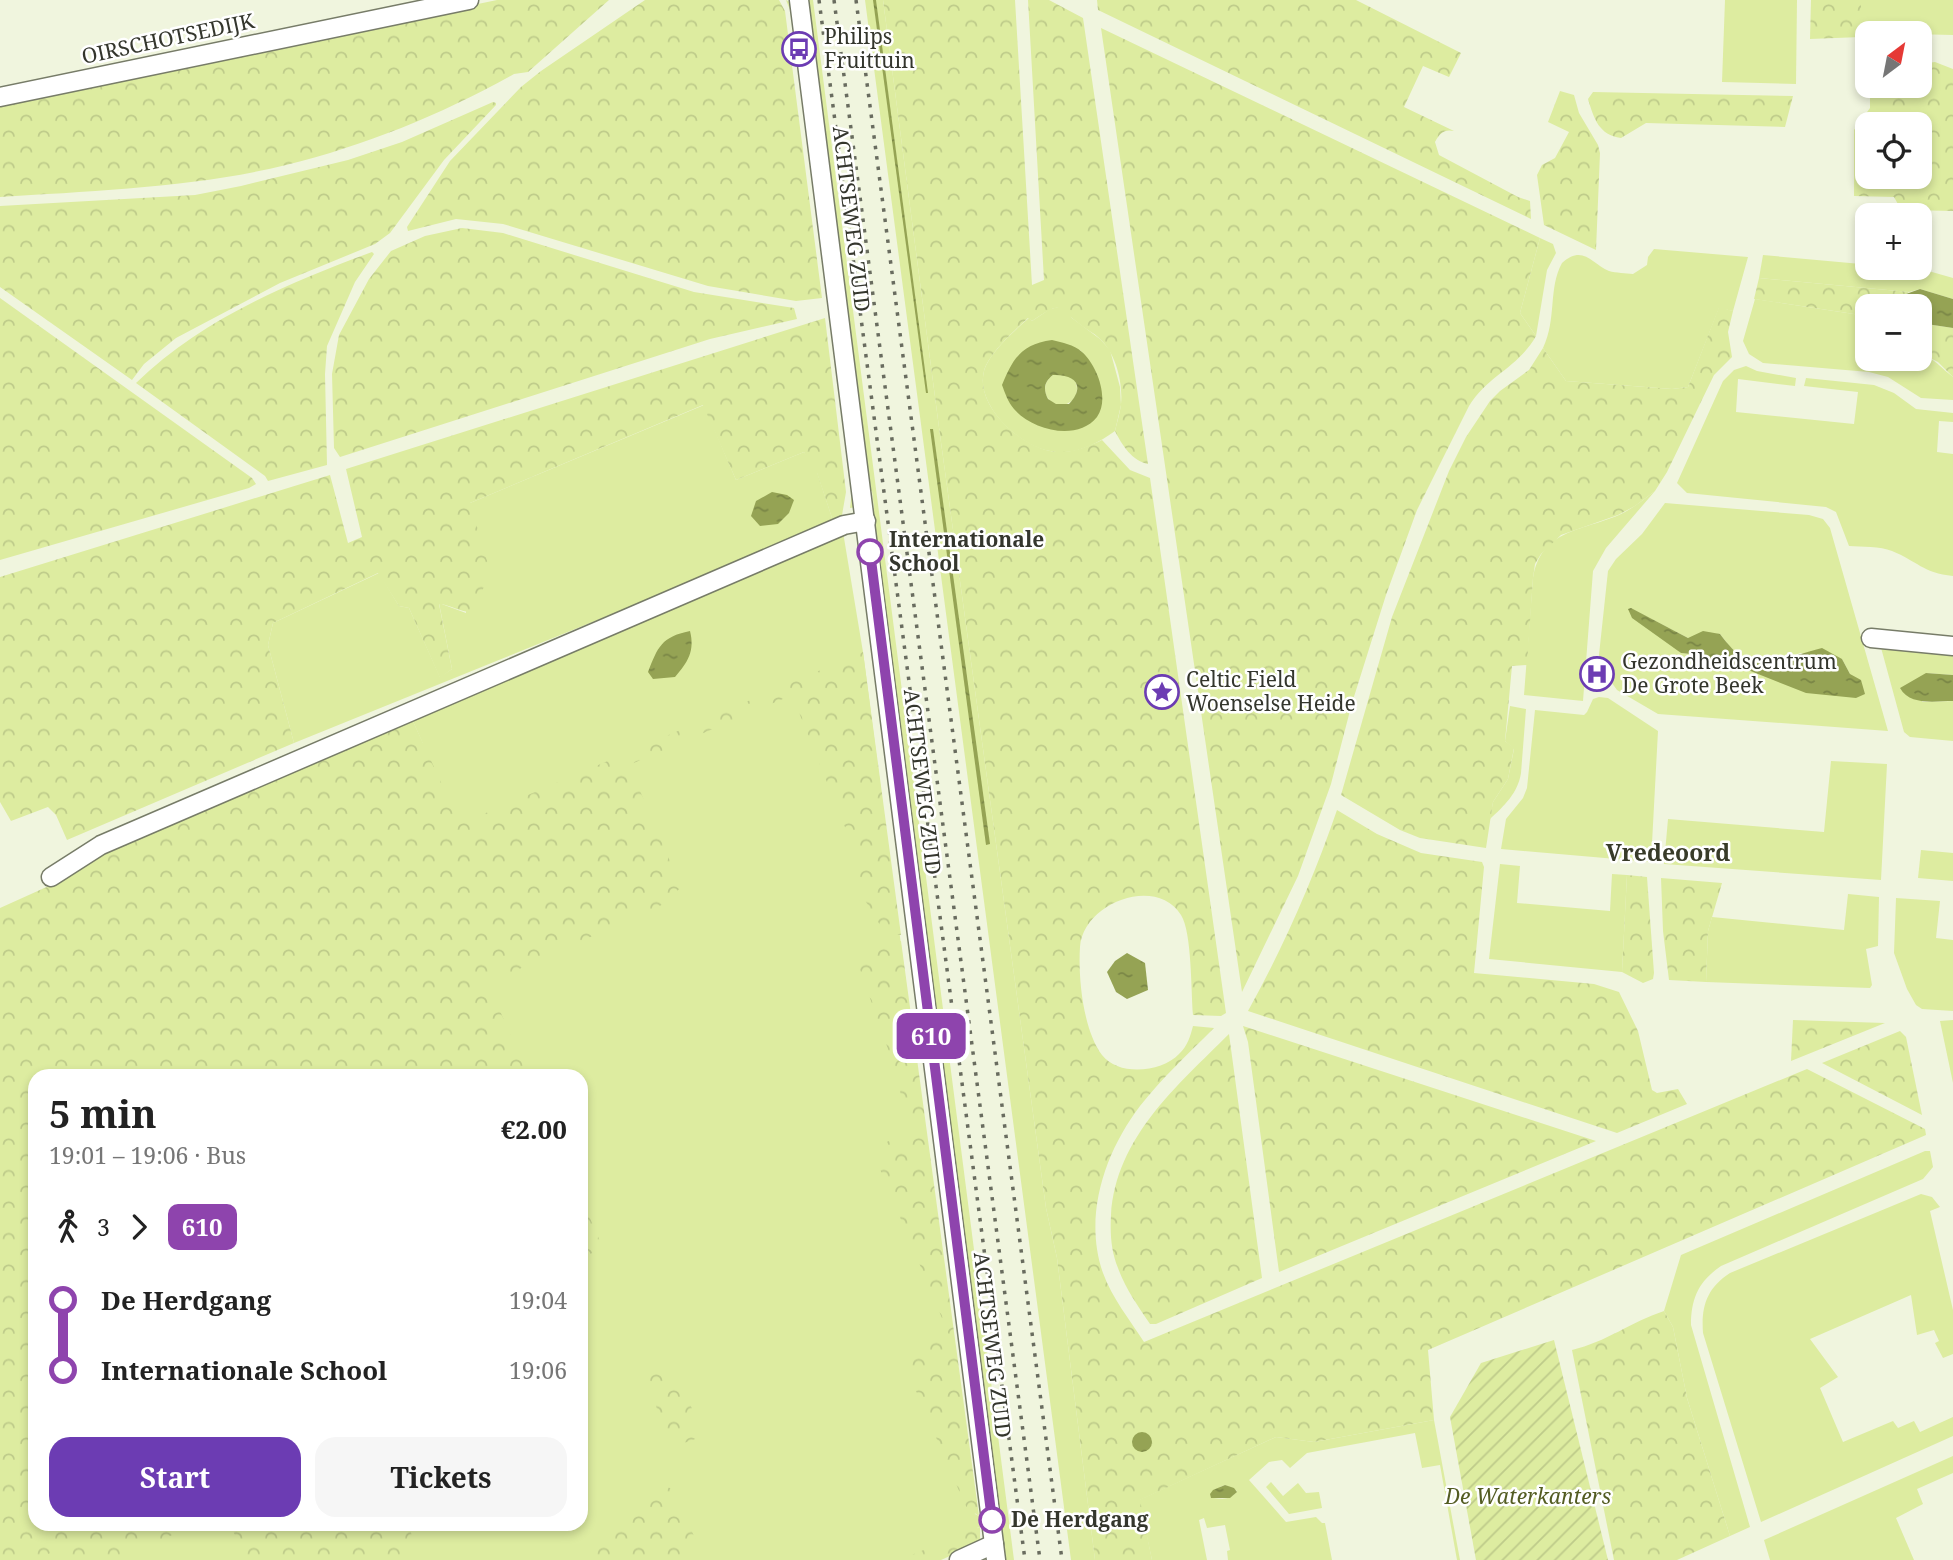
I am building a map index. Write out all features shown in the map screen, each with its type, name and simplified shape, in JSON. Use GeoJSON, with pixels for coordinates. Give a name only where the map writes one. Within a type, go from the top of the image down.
{"type":"FeatureCollection","features":[{"type":"Feature","properties":{"kind":"street","name":"OIRSCHOTSEDIJK"},"geometry":{"type":"LineString","coordinates":[[0,97],[469,0]]}},
{"type":"Feature","properties":{"kind":"street","name":"ACHTSEWEG ZUID"},"geometry":{"type":"LineString","coordinates":[[798,3],[866,521],[995,1552]]}},
{"type":"Feature","properties":{"kind":"street"},"geometry":{"type":"LineString","coordinates":[[51,877],[101,845],[844,525],[866,521]]}},
{"type":"Feature","properties":{"kind":"street"},"geometry":{"type":"LineString","coordinates":[[1871,638],[1953,646]]}},
{"type":"Feature","properties":{"kind":"street"},"geometry":{"type":"LineString","coordinates":[[958,1560],[995,1552]]}},
{"type":"Feature","properties":{"kind":"green space"},"geometry":{"type":"Polygon","coordinates":[[[497,0],[609,0],[528,72],[514,74],[432,115],[346,148],[286,165],[217,178],[145,187],[0,197],[0,104],[497,0]]]}},
{"type":"Feature","properties":{"kind":"green space"},"geometry":{"type":"Polygon","coordinates":[[[645,0],[779,0],[785,11],[822,298],[796,301],[708,286],[503,224],[456,219],[408,231],[407,227],[450,161],[521,87],[645,0]]]}},
{"type":"Feature","properties":{"kind":"green space"},"geometry":{"type":"Polygon","coordinates":[[[786,0],[790,2],[795,17],[857,507],[850,508],[852,492],[794,35],[786,0]]]}},
{"type":"Feature","properties":{"kind":"green space"},"geometry":{"type":"Polygon","coordinates":[[[805,0],[813,0],[1014,1560],[1004,1560],[871,508],[874,508],[872,491],[869,491],[805,0]]]}},
{"type":"Feature","properties":{"kind":"green space"},"geometry":{"type":"Polygon","coordinates":[[[865,0],[883,0],[1046,1208],[1057,1258],[1095,1560],[1071,1560],[865,0]]]}},
{"type":"Feature","properties":{"kind":"green space"},"geometry":{"type":"Polygon","coordinates":[[[883,0],[1015,0],[1032,285],[1044,280],[1028,0],[1049,0],[1083,18],[1148,464],[1132,456],[1115,431],[1121,404],[1121,387],[1110,352],[1097,336],[1059,308],[1050,310],[1032,321],[1028,318],[1010,335],[987,364],[983,384],[986,397],[1002,422],[1026,441],[1050,451],[1064,452],[1084,448],[1102,440],[1130,470],[1150,478],[1226,1013],[1221,1016],[1193,1015],[1185,923],[1170,903],[1155,897],[1139,896],[1122,900],[1107,907],[1084,931],[1080,947],[1083,1003],[1090,1032],[1102,1055],[1109,1062],[1119,1067],[1140,1070],[1162,1065],[1182,1051],[1193,1026],[1214,1028],[1140,1106],[1117,1143],[1101,1185],[1095,1229],[1103,1273],[1116,1300],[1144,1342],[1807,1069],[1925,1129],[1926,1135],[1428,1350],[1434,1420],[1314,1442],[1276,1437],[1140,1500],[1152,1560],[1095,1560],[1057,1258],[1046,1208],[883,0]]]}},
{"type":"Feature","properties":{"kind":"green space"},"geometry":{"type":"Polygon","coordinates":[[[1097,0],[1356,0],[1461,53],[1449,77],[1423,66],[1404,107],[1454,131],[1445,131],[1435,142],[1439,155],[1530,201],[1531,219],[1098,10],[1097,0]]]}},
{"type":"Feature","properties":{"kind":"green space"},"geometry":{"type":"Polygon","coordinates":[[[1725,0],[1797,0],[1796,84],[1722,82],[1725,0]]]}},
{"type":"Feature","properties":{"kind":"green space"},"geometry":{"type":"Polygon","coordinates":[[[1811,0],[1861,0],[1861,21],[1855,21],[1855,37],[1810,39],[1811,0]]]}},
{"type":"Feature","properties":{"kind":"green space"},"geometry":{"type":"Polygon","coordinates":[[[1861,0],[1953,0],[1953,35],[1932,35],[1932,21],[1861,21],[1861,0]]]}},
{"type":"Feature","properties":{"kind":"green space"},"geometry":{"type":"Polygon","coordinates":[[[1101,28],[1540,238],[1520,313],[1536,336],[1520,356],[1485,386],[1469,406],[1417,510],[1386,595],[1352,703],[1331,784],[1298,876],[1242,992],[1101,28]]]}},
{"type":"Feature","properties":{"kind":"green space"},"geometry":{"type":"Polygon","coordinates":[[[1932,62],[1953,69],[1953,211],[1932,211],[1932,203],[1897,203],[1894,197],[1854,196],[1855,129],[1855,189],[1932,189],[1932,112],[1867,112],[1870,98],[1932,98],[1932,62]]]}},
{"type":"Feature","properties":{"kind":"green space"},"geometry":{"type":"Polygon","coordinates":[[[1560,91],[1574,95],[1579,113],[1600,153],[1596,250],[1544,225],[1537,175],[1542,165],[1555,158],[1569,132],[1548,122],[1560,91]]]}},
{"type":"Feature","properties":{"kind":"green space"},"geometry":{"type":"Polygon","coordinates":[[[1593,92],[1793,96],[1785,127],[1646,123],[1621,138],[1607,133],[1598,125],[1588,99],[1593,92]]]}},
{"type":"Feature","properties":{"kind":"green space"},"geometry":{"type":"Polygon","coordinates":[[[493,102],[496,105],[444,160],[390,233],[375,244],[280,283],[176,338],[144,364],[132,380],[0,287],[0,206],[195,195],[241,186],[348,160],[402,142],[493,102]]]}},
{"type":"Feature","properties":{"kind":"green space"},"geometry":{"type":"Polygon","coordinates":[[[462,228],[503,233],[694,292],[794,308],[797,319],[710,339],[340,457],[334,448],[332,374],[339,335],[369,279],[391,251],[425,236],[462,228]]]}},
{"type":"Feature","properties":{"kind":"green space"},"geometry":{"type":"Polygon","coordinates":[[[1540,238],[1553,244],[1556,253],[1547,270],[1536,336],[1520,313],[1540,238]]]}},
{"type":"Feature","properties":{"kind":"green space"},"geometry":{"type":"Polygon","coordinates":[[[1654,249],[1748,257],[1733,311],[1719,308],[1688,387],[1672,389],[1566,381],[1543,348],[1550,326],[1555,283],[1562,263],[1576,255],[1582,255],[1609,271],[1633,274],[1647,265],[1648,257],[1654,249]]]}},
{"type":"Feature","properties":{"kind":"green space"},"geometry":{"type":"Polygon","coordinates":[[[372,252],[374,254],[355,282],[327,346],[327,465],[268,481],[265,476],[136,383],[188,340],[217,322],[277,290],[372,252]]]}},
{"type":"Feature","properties":{"kind":"green space"},"geometry":{"type":"Polygon","coordinates":[[[1763,255],[1855,263],[1855,280],[1932,280],[1932,272],[1953,278],[1953,299],[1920,289],[1909,292],[1759,278],[1763,255]]]}},
{"type":"Feature","properties":{"kind":"green space"},"geometry":{"type":"Polygon","coordinates":[[[1759,278],[1909,292],[1855,294],[1855,314],[1754,299],[1759,278]]]}},
{"type":"Feature","properties":{"kind":"green space"},"geometry":{"type":"Polygon","coordinates":[[[0,298],[252,478],[256,484],[0,560],[0,298]]]}},
{"type":"Feature","properties":{"kind":"green space"},"geometry":{"type":"Polygon","coordinates":[[[1755,299],[1855,314],[1855,371],[1763,363],[1749,354],[1743,341],[1755,299]]]}},
{"type":"Feature","properties":{"kind":"green space"},"geometry":{"type":"Polygon","coordinates":[[[1059,307],[1067,311],[1110,350],[1120,387],[1121,405],[1115,431],[1093,444],[1068,452],[1038,448],[1014,433],[993,410],[986,398],[983,384],[987,364],[1003,342],[1029,318],[1032,321],[1050,309],[1059,307]],[[1080,350],[1018,355],[1069,430],[1088,424],[1097,414],[1100,405],[1100,386],[1080,350]]]}},
{"type":"Feature","properties":{"kind":"green space"},"geometry":{"type":"Polygon","coordinates":[[[1719,307],[1733,311],[1728,332],[1732,357],[1714,375],[1655,491],[1618,515],[1561,535],[1541,554],[1535,564],[1527,665],[1512,666],[1505,741],[1514,748],[1508,779],[1493,802],[1486,848],[1420,838],[1400,830],[1341,795],[1392,617],[1449,471],[1466,437],[1490,401],[1529,370],[1543,348],[1566,381],[1672,389],[1688,387],[1719,307]]]}},
{"type":"Feature","properties":{"kind":"green space"},"geometry":{"type":"Polygon","coordinates":[[[825,318],[846,492],[841,521],[834,524],[817,473],[814,475],[804,452],[736,480],[703,405],[470,503],[490,571],[474,612],[439,604],[452,669],[440,678],[409,608],[399,606],[378,573],[273,623],[268,645],[294,743],[67,840],[56,815],[48,807],[11,821],[0,802],[0,577],[330,475],[348,543],[362,537],[346,469],[825,318]]]}},
{"type":"Feature","properties":{"kind":"green space"},"geometry":{"type":"Polygon","coordinates":[[[1932,325],[1953,328],[1953,377],[1932,359],[1932,325]]]}},
{"type":"Feature","properties":{"kind":"green space"},"geometry":{"type":"Polygon","coordinates":[[[1932,359],[1953,377],[1953,400],[1921,398],[1888,377],[1857,371],[1932,371],[1932,359]]]}},
{"type":"Feature","properties":{"kind":"green space"},"geometry":{"type":"Polygon","coordinates":[[[1746,366],[1757,371],[1796,378],[1795,386],[1738,379],[1736,412],[1854,424],[1858,392],[1804,386],[1806,378],[1874,385],[1894,393],[1916,409],[1953,413],[1953,422],[1939,421],[1937,452],[1953,454],[1953,576],[1927,569],[1887,549],[1849,546],[1836,512],[1826,507],[1687,493],[1677,483],[1723,381],[1734,370],[1746,366]]]}},
{"type":"Feature","properties":{"kind":"green space"},"geometry":{"type":"Polygon","coordinates":[[[1061,373],[1072,378],[1077,389],[1072,400],[1061,405],[1050,400],[1045,389],[1050,378],[1061,373]]]}},
{"type":"Feature","properties":{"kind":"green space"},"geometry":{"type":"Polygon","coordinates":[[[704,405],[736,480],[804,452],[817,472],[834,524],[294,743],[268,645],[273,623],[379,573],[399,606],[409,608],[440,677],[452,669],[439,603],[466,613],[470,503],[704,405]]]}},
{"type":"Feature","properties":{"kind":"green space"},"geometry":{"type":"Polygon","coordinates":[[[1655,491],[1606,548],[1593,571],[1583,701],[1524,695],[1533,578],[1537,562],[1544,550],[1565,534],[1624,513],[1655,491]]]}},
{"type":"Feature","properties":{"kind":"green space"},"geometry":{"type":"Polygon","coordinates":[[[1665,503],[1809,515],[1823,519],[1830,528],[1888,731],[1658,714],[1617,690],[1598,664],[1608,571],[1616,559],[1642,534],[1665,503]],[[1634,610],[1681,653],[1700,655],[1726,669],[1748,670],[1775,679],[1850,674],[1842,659],[1800,653],[1773,665],[1751,662],[1731,648],[1720,634],[1688,638],[1634,610]]]}},
{"type":"Feature","properties":{"kind":"green space","name":"De Herdgang"},"geometry":{"type":"Polygon","coordinates":[[[843,532],[863,652],[975,1514],[979,1516],[979,1543],[941,1560],[0,1560],[0,952],[423,744],[412,719],[843,532]]]}},
{"type":"Feature","properties":{"kind":"green space"},"geometry":{"type":"Polygon","coordinates":[[[1880,644],[1953,649],[1953,675],[1926,673],[1922,702],[1953,701],[1953,741],[1910,737],[1904,732],[1880,644]]]}},
{"type":"Feature","properties":{"kind":"green space"},"geometry":{"type":"Polygon","coordinates":[[[863,652],[901,935],[878,933],[880,925],[863,897],[857,857],[792,695],[629,765],[681,887],[666,903],[488,983],[525,1069],[28,1069],[28,1531],[181,1531],[118,1560],[72,1560],[66,1546],[35,1560],[0,1560],[0,908],[51,885],[105,852],[412,719],[460,824],[863,652]]]}},
{"type":"Feature","properties":{"kind":"green space"},"geometry":{"type":"Polygon","coordinates":[[[1608,698],[1658,731],[1651,862],[1501,849],[1506,819],[1523,798],[1527,788],[1535,710],[1584,715],[1593,699],[1608,698]]]}},
{"type":"Feature","properties":{"kind":"green space"},"geometry":{"type":"Polygon","coordinates":[[[1510,706],[1526,709],[1521,773],[1514,793],[1490,819],[1493,802],[1508,779],[1514,749],[1505,741],[1510,706]]]}},
{"type":"Feature","properties":{"kind":"green space"},"geometry":{"type":"Polygon","coordinates":[[[1831,761],[1887,764],[1881,880],[1664,864],[1668,819],[1824,832],[1831,761]]]}},
{"type":"Feature","properties":{"kind":"green space"},"geometry":{"type":"Polygon","coordinates":[[[1337,810],[1377,834],[1421,853],[1482,862],[1484,867],[1474,973],[1594,984],[1619,992],[1638,1031],[1652,1090],[1657,1093],[1678,1089],[1687,1104],[1617,1133],[1248,1011],[1297,912],[1337,810]]]}},
{"type":"Feature","properties":{"kind":"green space"},"geometry":{"type":"Polygon","coordinates":[[[1921,850],[1953,853],[1953,881],[1918,878],[1921,850]]]}},
{"type":"Feature","properties":{"kind":"green space"},"geometry":{"type":"Polygon","coordinates":[[[1500,864],[1520,866],[1517,903],[1610,911],[1612,874],[1627,875],[1622,972],[1489,959],[1500,864]]]}},
{"type":"Feature","properties":{"kind":"green space"},"geometry":{"type":"Polygon","coordinates":[[[1627,875],[1647,877],[1654,973],[1653,979],[1643,983],[1622,972],[1627,875]]]}},
{"type":"Feature","properties":{"kind":"green space"},"geometry":{"type":"Polygon","coordinates":[[[1661,878],[1722,883],[1708,931],[1706,982],[1669,980],[1663,931],[1661,878]]]}},
{"type":"Feature","properties":{"kind":"green space"},"geometry":{"type":"Polygon","coordinates":[[[1848,894],[1879,897],[1878,946],[1866,949],[1872,985],[1870,988],[1706,982],[1708,931],[1712,917],[1844,930],[1848,894]]]}},
{"type":"Feature","properties":{"kind":"green space"},"geometry":{"type":"Polygon","coordinates":[[[1896,898],[1940,901],[1936,938],[1953,940],[1953,1011],[1922,1009],[1916,1005],[1907,989],[1894,953],[1896,898]]]}},
{"type":"Feature","properties":{"kind":"green space"},"geometry":{"type":"Polygon","coordinates":[[[889,941],[901,941],[979,1516],[967,1508],[963,1500],[901,1356],[949,1335],[872,1150],[910,1127],[889,1052],[858,964],[889,941]]]}},
{"type":"Feature","properties":{"kind":"green space"},"geometry":{"type":"Polygon","coordinates":[[[1793,1020],[1885,1023],[1791,1061],[1793,1020]]]}},
{"type":"Feature","properties":{"kind":"green space"},"geometry":{"type":"Polygon","coordinates":[[[1953,1020],[1953,1083],[1940,1021],[1953,1020]]]}},
{"type":"Feature","properties":{"kind":"green space"},"geometry":{"type":"Polygon","coordinates":[[[1243,1026],[1596,1141],[1279,1272],[1248,1042],[1243,1026]]]}},
{"type":"Feature","properties":{"kind":"green space"},"geometry":{"type":"Polygon","coordinates":[[[1900,1031],[1906,1037],[1922,1115],[1822,1063],[1900,1031]]]}},
{"type":"Feature","properties":{"kind":"green space"},"geometry":{"type":"Polygon","coordinates":[[[1229,1034],[1262,1278],[1156,1324],[1150,1324],[1124,1283],[1114,1255],[1111,1215],[1115,1187],[1124,1161],[1152,1115],[1189,1073],[1229,1034]]]}},
{"type":"Feature","properties":{"kind":"green space"},"geometry":{"type":"Polygon","coordinates":[[[1930,1151],[1933,1167],[1923,1179],[1721,1266],[1707,1278],[1698,1291],[1691,1325],[1750,1527],[1730,1536],[1687,1398],[1673,1327],[1664,1311],[1681,1255],[1930,1151]]]}},
{"type":"Feature","properties":{"kind":"green space"},"geometry":{"type":"Polygon","coordinates":[[[1921,1194],[1932,1197],[1940,1207],[1930,1211],[1953,1310],[1953,1354],[1943,1358],[1935,1343],[1939,1341],[1934,1330],[1917,1335],[1911,1295],[1810,1339],[1838,1377],[1820,1388],[1843,1442],[1893,1421],[1898,1428],[1914,1421],[1920,1432],[1953,1417],[1953,1436],[1761,1522],[1703,1333],[1703,1314],[1707,1299],[1716,1285],[1730,1273],[1921,1194]]]}},
{"type":"Feature","properties":{"kind":"green space"},"geometry":{"type":"Polygon","coordinates":[[[588,1214],[603,1248],[590,1254],[588,1250],[588,1214]]]}},
{"type":"Feature","properties":{"kind":"green space"},"geometry":{"type":"Polygon","coordinates":[[[1664,1311],[1673,1327],[1687,1398],[1730,1536],[1677,1560],[1614,1560],[1572,1350],[1664,1311]]]}},
{"type":"Feature","properties":{"kind":"green space","name":"De Waterkanters"},"geometry":{"type":"Polygon","coordinates":[[[1554,1340],[1608,1560],[1476,1560],[1450,1417],[1481,1363],[1554,1340]]]}},
{"type":"Feature","properties":{"kind":"green space"},"geometry":{"type":"Polygon","coordinates":[[[672,1365],[699,1429],[668,1406],[650,1383],[649,1376],[672,1365]]]}},
{"type":"Feature","properties":{"kind":"green space"},"geometry":{"type":"Polygon","coordinates":[[[654,1398],[697,1433],[698,1438],[667,1447],[654,1398]]]}},
{"type":"Feature","properties":{"kind":"green space"},"geometry":{"type":"Polygon","coordinates":[[[1434,1420],[1460,1560],[1457,1560],[1440,1465],[1422,1468],[1415,1433],[1307,1453],[1290,1468],[1282,1460],[1269,1462],[1249,1480],[1286,1522],[1316,1517],[1325,1523],[1332,1560],[1228,1560],[1227,1551],[1230,1550],[1225,1525],[1207,1528],[1204,1518],[1199,1520],[1207,1560],[1152,1560],[1139,1500],[1276,1437],[1314,1442],[1434,1420]],[[1225,1485],[1220,1487],[1214,1498],[1224,1499],[1237,1491],[1225,1485]]]}},
{"type":"Feature","properties":{"kind":"green space"},"geometry":{"type":"Polygon","coordinates":[[[1953,1456],[1953,1473],[1917,1489],[1923,1504],[1896,1518],[1914,1560],[1770,1560],[1764,1540],[1953,1456]]]}},
{"type":"Feature","properties":{"kind":"green space"},"geometry":{"type":"Polygon","coordinates":[[[1271,1482],[1283,1496],[1298,1483],[1306,1493],[1319,1492],[1322,1508],[1289,1514],[1266,1487],[1271,1482]]]}},
{"type":"Feature","properties":{"kind":"green space"},"geometry":{"type":"Polygon","coordinates":[[[659,1485],[670,1488],[676,1495],[701,1552],[683,1560],[577,1560],[598,1544],[635,1500],[659,1485]]]}},
{"type":"Feature","properties":{"kind":"green space"},"geometry":{"type":"Polygon","coordinates":[[[980,1527],[980,1540],[934,1560],[899,1560],[980,1527]]]}},
{"type":"Feature","properties":{"kind":"green space"},"geometry":{"type":"Polygon","coordinates":[[[233,1531],[410,1531],[423,1560],[246,1560],[233,1531]]]}},
{"type":"Feature","properties":{"kind":"water"},"geometry":{"type":"Polygon","coordinates":[[[873,0],[876,0],[928,393],[926,393],[873,0]]]}},
{"type":"Feature","properties":{"kind":"water"},"geometry":{"type":"Polygon","coordinates":[[[1920,289],[1953,299],[1953,328],[1932,325],[1932,294],[1906,294],[1920,289]]]}},
{"type":"Feature","properties":{"kind":"water"},"geometry":{"type":"Polygon","coordinates":[[[1052,340],[1071,345],[1082,352],[1097,374],[1102,392],[1101,410],[1088,425],[1067,431],[1043,427],[1022,416],[1010,403],[1002,385],[1010,367],[1026,349],[1052,340]],[[1053,375],[1050,378],[1045,392],[1048,399],[1056,404],[1069,404],[1077,392],[1076,382],[1061,375],[1053,375]]]}},
{"type":"Feature","properties":{"kind":"water"},"geometry":{"type":"Polygon","coordinates":[[[930,429],[933,429],[990,844],[986,845],[930,429]]]}},
{"type":"Feature","properties":{"kind":"water"},"geometry":{"type":"Polygon","coordinates":[[[772,492],[787,495],[794,500],[789,513],[778,524],[760,526],[751,516],[756,501],[772,492]]]}},
{"type":"Feature","properties":{"kind":"water"},"geometry":{"type":"Polygon","coordinates":[[[1631,608],[1688,638],[1703,631],[1720,634],[1733,649],[1756,663],[1767,664],[1822,648],[1842,659],[1850,674],[1861,680],[1865,694],[1856,698],[1806,693],[1748,670],[1726,669],[1700,655],[1681,653],[1632,618],[1628,609],[1631,608]]]}},
{"type":"Feature","properties":{"kind":"water"},"geometry":{"type":"Polygon","coordinates":[[[690,631],[691,650],[680,672],[675,677],[653,679],[648,672],[662,644],[673,636],[690,631]]]}},
{"type":"Feature","properties":{"kind":"water"},"geometry":{"type":"Polygon","coordinates":[[[1926,673],[1953,675],[1953,701],[1916,700],[1904,694],[1900,688],[1926,673]]]}},
{"type":"Feature","properties":{"kind":"water"},"geometry":{"type":"Polygon","coordinates":[[[1127,953],[1145,963],[1148,990],[1127,999],[1116,992],[1107,972],[1115,961],[1127,953]]]}},
{"type":"Feature","properties":{"kind":"water"},"geometry":{"type":"Polygon","coordinates":[[[1142,1432],[1149,1435],[1152,1442],[1149,1449],[1142,1452],[1135,1449],[1132,1442],[1135,1435],[1142,1432]]]}},
{"type":"Feature","properties":{"kind":"water"},"geometry":{"type":"Polygon","coordinates":[[[1225,1485],[1237,1492],[1230,1498],[1211,1498],[1213,1490],[1225,1485]]]}},
{"type":"Feature","properties":{"kind":"railway"},"geometry":{"type":"LineString","coordinates":[[819,0],[1025,1560]]}},
{"type":"Feature","properties":{"kind":"railway"},"geometry":{"type":"LineString","coordinates":[[834,0],[1040,1560]]}},
{"type":"Feature","properties":{"kind":"railway"},"geometry":{"type":"LineString","coordinates":[[856,0],[1062,1560]]}},
{"type":"Feature","properties":{"kind":"bus line","name":"610"},"geometry":{"type":"LineString","coordinates":[[870,552],[992,1520]]}},
{"type":"Feature","properties":{"kind":"place","name":"Philips Fruittuin"},"geometry":{"type":"Point","coordinates":[799,49]}},
{"type":"Feature","properties":{"kind":"place","name":"Internationale School"},"geometry":{"type":"Point","coordinates":[870,552]}},
{"type":"Feature","properties":{"kind":"place","name":"Gezondheidscentrum De Grote Beek"},"geometry":{"type":"Point","coordinates":[1597,674]}},
{"type":"Feature","properties":{"kind":"place","name":"Celtic Field Woenselse Heide"},"geometry":{"type":"Point","coordinates":[1162,692]}},
{"type":"Feature","properties":{"kind":"place","name":"De Herdgang"},"geometry":{"type":"Point","coordinates":[992,1520]}},
{"type":"Feature","properties":{"kind":"district","name":"Vredeoord"},"geometry":{"type":"Point","coordinates":[1668,853]}}]}
